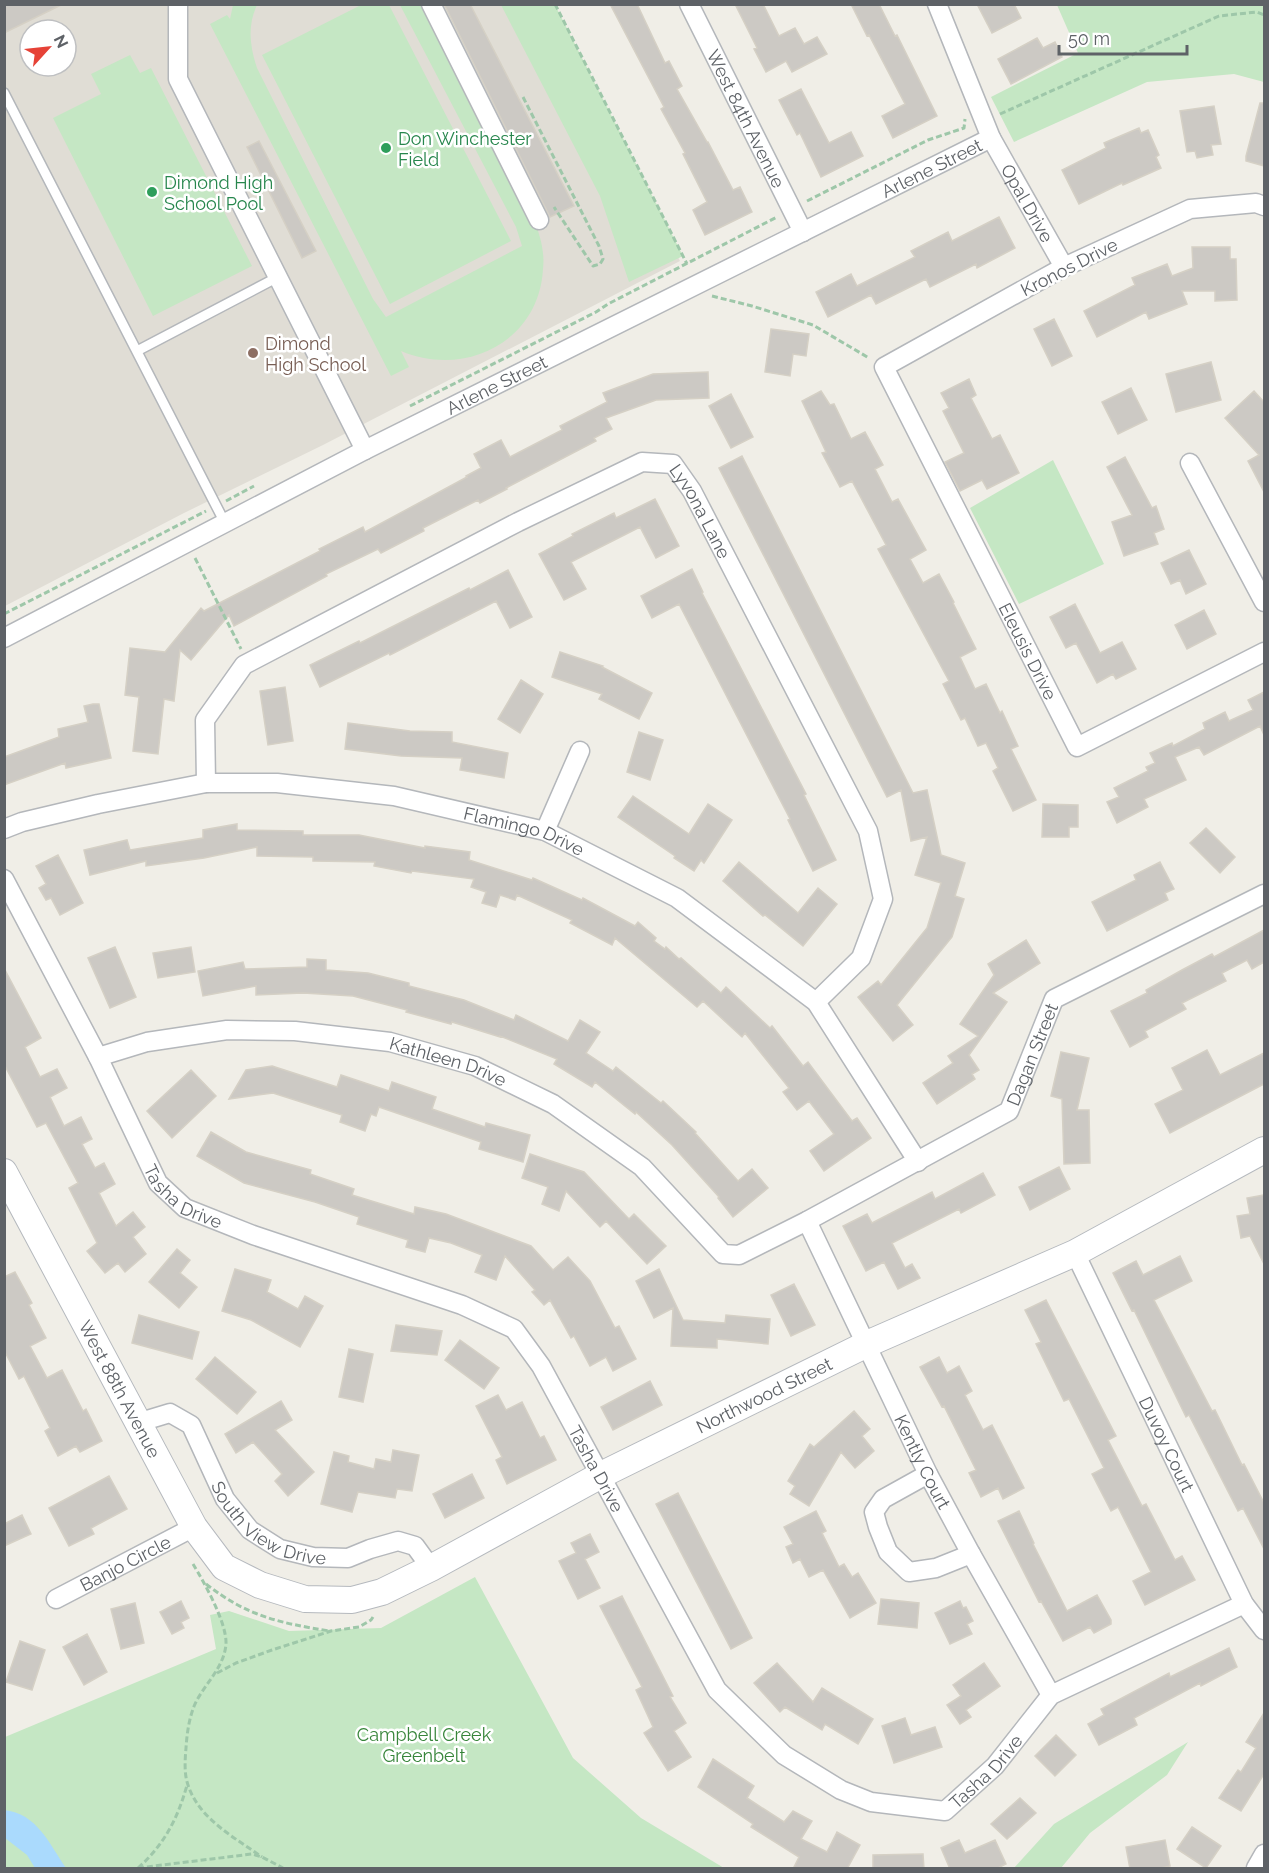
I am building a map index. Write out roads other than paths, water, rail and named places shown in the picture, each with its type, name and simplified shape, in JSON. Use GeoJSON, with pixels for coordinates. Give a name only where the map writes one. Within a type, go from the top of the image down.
{"type":"FeatureCollection","features":[{"type":"Feature","properties":{"kind":"street"},"geometry":{"type":"LineString","coordinates":[[178,4],[178,79],[365,450]]}},
{"type":"Feature","properties":{"kind":"street"},"geometry":{"type":"LineString","coordinates":[[431,4],[539,220]]}},
{"type":"Feature","properties":{"kind":"street","name":"West 84th Avenue"},"geometry":{"type":"LineString","coordinates":[[689,4],[803,232]]}},
{"type":"Feature","properties":{"kind":"street","name":"Opal Drive"},"geometry":{"type":"LineString","coordinates":[[937,4],[991,138],[1064,267]]}},
{"type":"Feature","properties":{"kind":"street","name":"Arlene Street"},"geometry":{"type":"LineString","coordinates":[[4,638],[365,450],[991,138]]}},
{"type":"Feature","properties":{"kind":"street","name":"Kronos Drive"},"geometry":{"type":"LineString","coordinates":[[884,368],[1064,267],[1190,209],[1256,203],[1264,206]]}},
{"type":"Feature","properties":{"kind":"street","name":"Eleusis Drive"},"geometry":{"type":"LineString","coordinates":[[884,368],[1077,747],[1264,652]]}},
{"type":"Feature","properties":{"kind":"street","name":"Lyvona Lane"},"geometry":{"type":"LineString","coordinates":[[206,783],[205,720],[243,665],[519,522],[642,462],[674,464],[692,491],[868,831],[884,899],[861,958],[816,1002]]}},
{"type":"Feature","properties":{"kind":"street"},"geometry":{"type":"LineString","coordinates":[[1190,463],[1264,602]]}},
{"type":"Feature","properties":{"kind":"street"},"geometry":{"type":"LineString","coordinates":[[545,831],[580,751]]}},
{"type":"Feature","properties":{"kind":"street","name":"Flamingo Drive"},"geometry":{"type":"LineString","coordinates":[[4,829],[22,822],[98,804],[206,783],[277,783],[394,796],[545,831],[677,898],[816,1002],[918,1162]]}},
{"type":"Feature","properties":{"kind":"street","name":"Tasha Drive"},"geometry":{"type":"LineString","coordinates":[[4,879],[98,1056],[158,1183],[185,1208],[253,1235],[462,1305],[514,1329],[541,1366],[717,1690],[784,1755],[841,1790],[871,1802],[945,1811],[995,1766],[1051,1695],[1244,1604]]}},
{"type":"Feature","properties":{"kind":"street","name":"Dagan Street"},"geometry":{"type":"LineString","coordinates":[[739,1255],[807,1221],[1010,1111],[1054,999],[1264,894]]}},
{"type":"Feature","properties":{"kind":"street","name":"Kathleen Drive"},"geometry":{"type":"LineString","coordinates":[[98,1056],[147,1042],[227,1030],[295,1031],[390,1042],[475,1066],[553,1104],[642,1167],[723,1254],[739,1255]]}},
{"type":"Feature","properties":{"kind":"street","name":"Northwood Street"},"geometry":{"type":"LineString","coordinates":[[260,1585],[305,1599],[352,1600],[382,1592],[431,1568],[601,1475],[867,1344],[1075,1253],[1264,1150]]}},
{"type":"Feature","properties":{"kind":"street","name":"West 88th Avenue"},"geometry":{"type":"LineString","coordinates":[[7,1185],[194,1527],[224,1567],[260,1585]]}},
{"type":"Feature","properties":{"kind":"street","name":"Kently Court"},"geometry":{"type":"LineString","coordinates":[[807,1221],[928,1474],[1051,1695]]}},
{"type":"Feature","properties":{"kind":"street","name":"Duvoy Court"},"geometry":{"type":"LineString","coordinates":[[1075,1253],[1244,1604],[1264,1630]]}},
{"type":"Feature","properties":{"kind":"street","name":"South View Drive"},"geometry":{"type":"LineString","coordinates":[[138,1422],[170,1413],[191,1425],[225,1499],[250,1530],[280,1549],[314,1557],[348,1558],[398,1541],[415,1545],[431,1568]]}},
{"type":"Feature","properties":{"kind":"street"},"geometry":{"type":"LineString","coordinates":[[928,1474],[883,1499],[874,1512],[888,1552],[909,1572],[936,1568],[971,1554]]}},
{"type":"Feature","properties":{"kind":"street","name":"Banjo Circle"},"geometry":{"type":"LineString","coordinates":[[56,1599],[194,1527]]}},
{"type":"Feature","properties":{"kind":"street"},"geometry":{"type":"LineString","coordinates":[[1256,1869],[1264,1854]]}},
{"type":"Feature","properties":{"kind":"lane"},"geometry":{"type":"LineString","coordinates":[[4,93],[225,524]]}},
{"type":"Feature","properties":{"kind":"lane"},"geometry":{"type":"LineString","coordinates":[[137,351],[278,277]]}},
{"type":"Feature","properties":{"kind":"water"},"geometry":{"type":"Polygon","coordinates":[[[4,1810],[15,1812],[34,1824],[48,1840],[66,1868],[35,1868],[27,1855],[5,1838],[4,1810]]]}},
{"type":"Feature","properties":{"kind":"place","name":"Don Winchester Field"},"geometry":{"type":"Point","coordinates":[386,148]}},
{"type":"Feature","properties":{"kind":"place","name":"Dimond High School Pool"},"geometry":{"type":"Point","coordinates":[152,192]}},
{"type":"Feature","properties":{"kind":"place","name":"Dimond High School"},"geometry":{"type":"Point","coordinates":[253,353]}},
{"type":"Feature","properties":{"kind":"park label","name":"Campbell Creek Greenbelt"},"geometry":{"type":"Point","coordinates":[424,1744]}}]}
